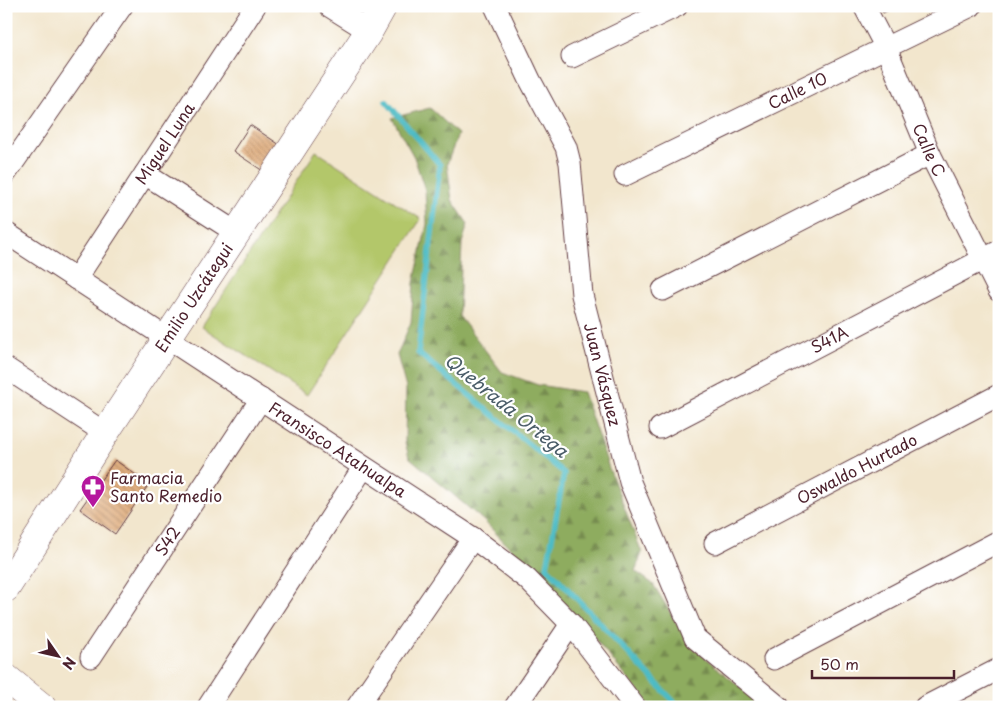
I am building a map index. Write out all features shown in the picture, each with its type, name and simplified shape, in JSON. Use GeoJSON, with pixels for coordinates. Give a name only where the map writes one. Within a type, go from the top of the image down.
{"type":"FeatureCollection","features":[{"type":"Feature","properties":{"kind":"street"},"geometry":{"type":"LineString","coordinates":[[6,173],[122,6]]}},
{"type":"Feature","properties":{"kind":"street","name":"Miguel Luna"},"geometry":{"type":"LineString","coordinates":[[76,279],[255,6]]}},
{"type":"Feature","properties":{"kind":"street"},"geometry":{"type":"LineString","coordinates":[[329,6],[369,31]]}},
{"type":"Feature","properties":{"kind":"street","name":"Emilio Uzcátegui"},"geometry":{"type":"LineString","coordinates":[[6,588],[369,31],[383,6]]}},
{"type":"Feature","properties":{"kind":"street","name":"Juan Vásquez"},"geometry":{"type":"LineString","coordinates":[[495,6],[530,80],[566,147],[570,163],[582,295],[630,482],[695,638],[779,707]]}},
{"type":"Feature","properties":{"kind":"street"},"geometry":{"type":"LineString","coordinates":[[572,57],[677,6]]}},
{"type":"Feature","properties":{"kind":"street","name":"Calle C"},"geometry":{"type":"LineString","coordinates":[[864,6],[886,48],[930,154],[991,255],[999,291]]}},
{"type":"Feature","properties":{"kind":"street","name":"Calle 10"},"geometry":{"type":"LineString","coordinates":[[625,175],[971,6]]}},
{"type":"Feature","properties":{"kind":"street"},"geometry":{"type":"LineString","coordinates":[[663,290],[930,154]]}},
{"type":"Feature","properties":{"kind":"street"},"geometry":{"type":"LineString","coordinates":[[145,174],[237,233]]}},
{"type":"Feature","properties":{"kind":"street","name":"Fransisco Atahualpa"},"geometry":{"type":"LineString","coordinates":[[6,233],[261,399],[363,468],[473,538],[527,579],[571,624],[635,707]]}},
{"type":"Feature","properties":{"kind":"street","name":"S41A"},"geometry":{"type":"LineString","coordinates":[[660,428],[991,255]]}},
{"type":"Feature","properties":{"kind":"street"},"geometry":{"type":"LineString","coordinates":[[6,368],[105,434]]}},
{"type":"Feature","properties":{"kind":"street","name":"Oswaldo Hurtado"},"geometry":{"type":"LineString","coordinates":[[715,543],[999,395]]}},
{"type":"Feature","properties":{"kind":"street","name":"S42"},"geometry":{"type":"LineString","coordinates":[[91,657],[261,399]]}},
{"type":"Feature","properties":{"kind":"street"},"geometry":{"type":"LineString","coordinates":[[208,707],[363,468]]}},
{"type":"Feature","properties":{"kind":"street"},"geometry":{"type":"LineString","coordinates":[[357,707],[473,538]]}},
{"type":"Feature","properties":{"kind":"street"},"geometry":{"type":"LineString","coordinates":[[774,658],[999,541]]}},
{"type":"Feature","properties":{"kind":"street"},"geometry":{"type":"LineString","coordinates":[[515,707],[571,624]]}},
{"type":"Feature","properties":{"kind":"street"},"geometry":{"type":"LineString","coordinates":[[925,707],[999,669]]}},
{"type":"Feature","properties":{"kind":"street"},"geometry":{"type":"LineString","coordinates":[[6,678],[42,707]]}},
{"type":"Feature","properties":{"kind":"green space"},"geometry":{"type":"Polygon","coordinates":[[[430,108],[458,134],[447,164],[452,200],[468,224],[462,243],[459,316],[502,372],[538,385],[583,392],[609,468],[642,553],[635,571],[653,584],[690,645],[764,707],[651,707],[578,618],[484,521],[409,457],[405,442],[406,388],[397,355],[411,322],[414,283],[427,224],[425,190],[414,157],[392,118],[430,108]]]}},
{"type":"Feature","properties":{"kind":"green space"},"geometry":{"type":"Polygon","coordinates":[[[316,151],[421,219],[307,395],[202,327],[316,151]]]}},
{"type":"Feature","properties":{"kind":"building"},"geometry":{"type":"Polygon","coordinates":[[[880,6],[897,6],[883,13],[880,6]]]}},
{"type":"Feature","properties":{"kind":"building"},"geometry":{"type":"Polygon","coordinates":[[[250,125],[283,147],[266,173],[233,151],[250,125]]]}},
{"type":"Feature","properties":{"kind":"building"},"geometry":{"type":"Polygon","coordinates":[[[115,460],[149,484],[115,534],[80,509],[115,460]]]}},
{"type":"Feature","properties":{"kind":"waterway","name":"Quebrada Ortega"},"geometry":{"type":"LineString","coordinates":[[386,101],[440,165],[418,353],[564,473],[547,567],[679,707]]}},
{"type":"Feature","properties":{"kind":"place","name":"Farmacia Santo Remedio"},"geometry":{"type":"Point","coordinates":[93,508]}}]}
